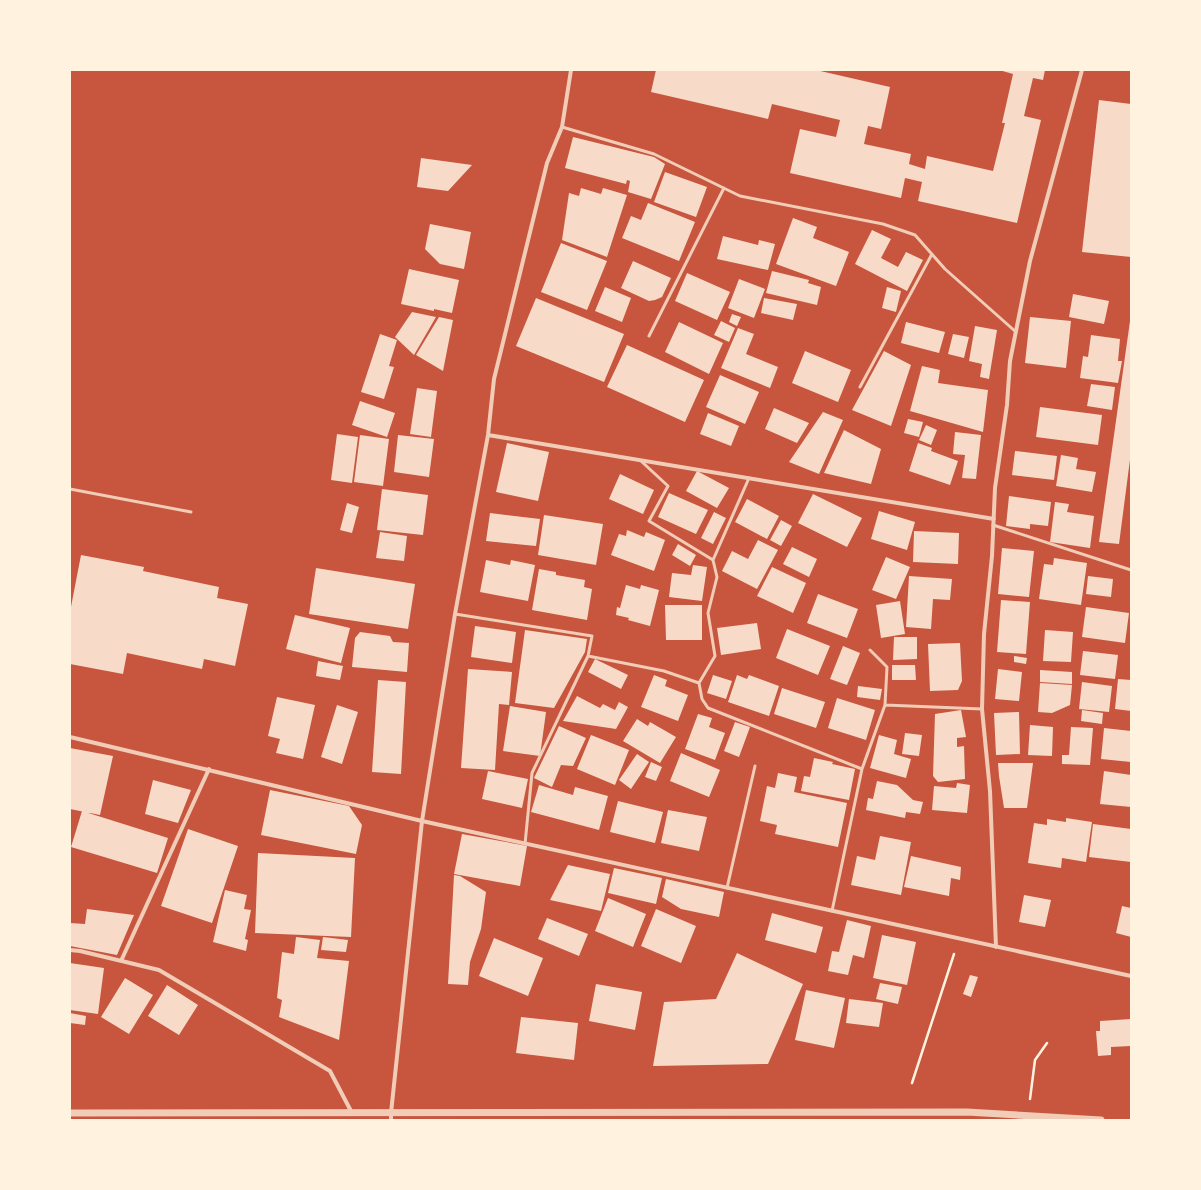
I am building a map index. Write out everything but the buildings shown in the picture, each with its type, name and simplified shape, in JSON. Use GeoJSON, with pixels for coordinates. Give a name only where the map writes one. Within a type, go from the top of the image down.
{"type":"FeatureCollection","features":[{"type":"Feature","properties":{"kind":"street"},"geometry":{"type":"LineString","coordinates":[[391,1116],[422,821],[455,614],[488,435],[494,379],[548,163],[562,127],[571,70]]}},
{"type":"Feature","properties":{"kind":"street"},"geometry":{"type":"LineString","coordinates":[[996,947],[990,791],[982,709],[984,634],[992,556],[995,488],[1007,405],[1010,361],[1030,261],[1082,70]]}},
{"type":"Feature","properties":{"kind":"street"},"geometry":{"type":"LineString","coordinates":[[488,435],[994,519]]}},
{"type":"Feature","properties":{"kind":"street"},"geometry":{"type":"LineString","coordinates":[[70,737],[422,821],[1131,976]]}},
{"type":"Feature","properties":{"kind":"street"},"geometry":{"type":"LineString","coordinates":[[121,961],[209,769]]}},
{"type":"Feature","properties":{"kind":"street"},"geometry":{"type":"LineString","coordinates":[[70,950],[80,951],[159,970],[330,1071],[352,1114]]}},
{"type":"Feature","properties":{"kind":"street"},"geometry":{"type":"LineString","coordinates":[[70,1113],[352,1114],[391,1116],[967,1112],[1101,1120]]}},
{"type":"Feature","properties":{"kind":"lane"},"geometry":{"type":"LineString","coordinates":[[562,127],[654,154],[740,196],[883,224],[915,235],[945,269],[1016,332]]}},
{"type":"Feature","properties":{"kind":"lane"},"geometry":{"type":"LineString","coordinates":[[649,336],[724,188]]}},
{"type":"Feature","properties":{"kind":"lane"},"geometry":{"type":"LineString","coordinates":[[860,387],[932,254]]}},
{"type":"Feature","properties":{"kind":"lane"},"geometry":{"type":"LineString","coordinates":[[641,460],[668,486],[649,521],[713,560]]}},
{"type":"Feature","properties":{"kind":"lane"},"geometry":{"type":"LineString","coordinates":[[749,478],[713,560],[717,577],[708,613],[715,656],[699,683],[702,699],[708,708],[862,769]]}},
{"type":"Feature","properties":{"kind":"lane"},"geometry":{"type":"LineString","coordinates":[[70,489],[191,512]]}},
{"type":"Feature","properties":{"kind":"lane"},"geometry":{"type":"LineString","coordinates":[[993,525],[1131,570]]}},
{"type":"Feature","properties":{"kind":"lane"},"geometry":{"type":"LineString","coordinates":[[455,614],[592,636],[588,656],[532,774],[525,844]]}},
{"type":"Feature","properties":{"kind":"lane"},"geometry":{"type":"LineString","coordinates":[[832,911],[862,769],[884,705],[887,667],[870,650]]}},
{"type":"Feature","properties":{"kind":"lane"},"geometry":{"type":"LineString","coordinates":[[588,656],[664,671],[699,683]]}},
{"type":"Feature","properties":{"kind":"lane"},"geometry":{"type":"LineString","coordinates":[[884,705],[982,709]]}},
{"type":"Feature","properties":{"kind":"lane"},"geometry":{"type":"LineString","coordinates":[[727,888],[755,766]]}},
{"type":"Feature","properties":{"kind":"path"},"geometry":{"type":"LineString","coordinates":[[912,1083],[959,939]]}},
{"type":"Feature","properties":{"kind":"path"},"geometry":{"type":"LineString","coordinates":[[1027,1116],[1036,1060],[1047,1043]]}}]}
